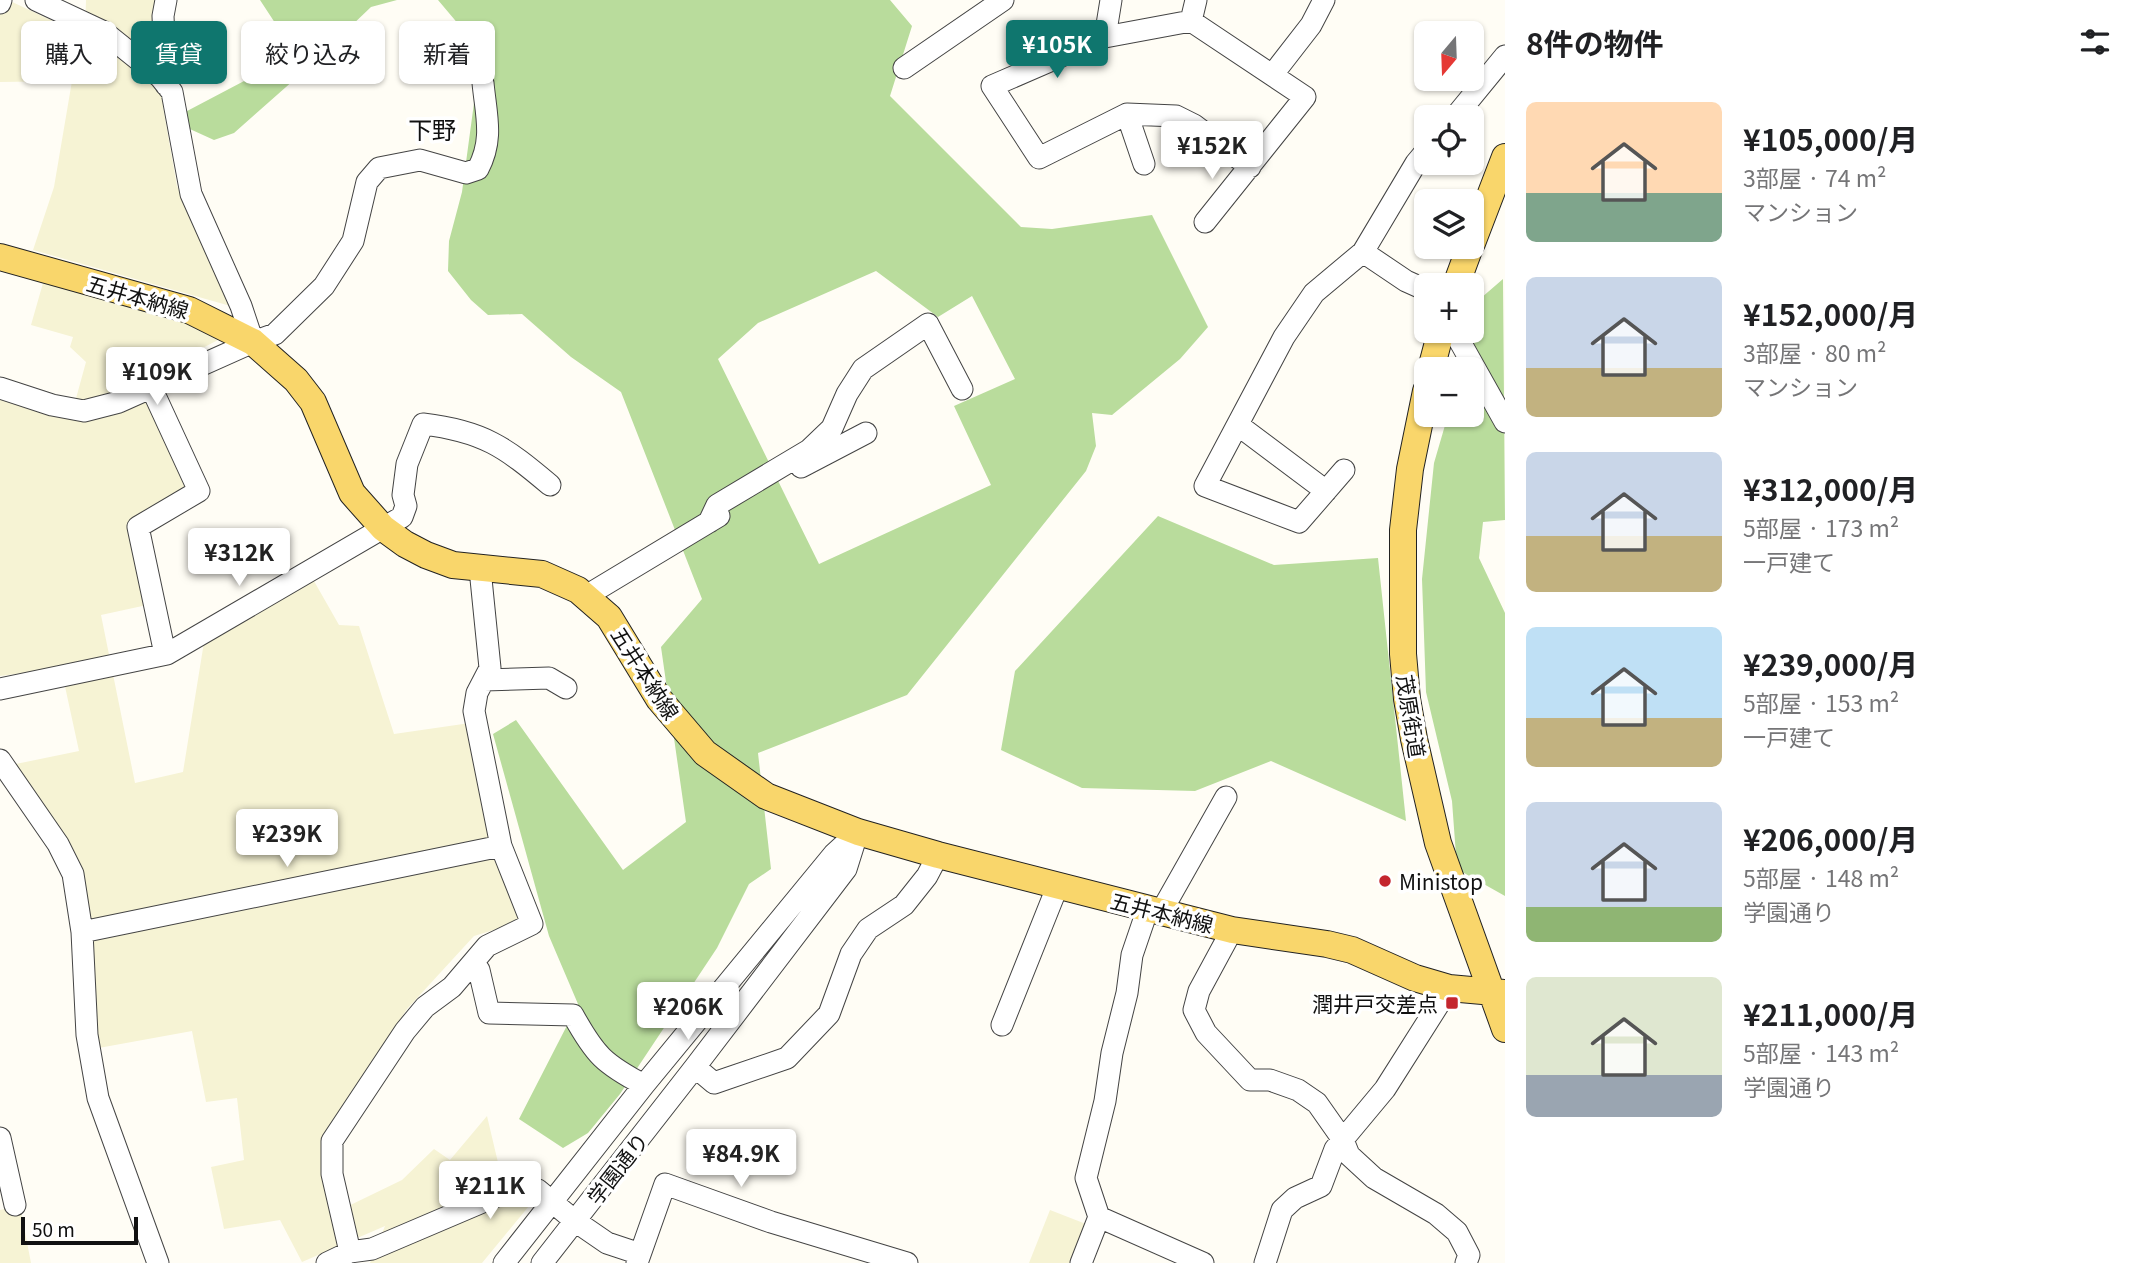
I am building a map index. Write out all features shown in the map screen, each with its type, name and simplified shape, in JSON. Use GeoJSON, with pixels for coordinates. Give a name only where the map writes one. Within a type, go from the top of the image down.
{"type":"FeatureCollection","features":[{"type":"Feature","properties":{"kind":"main road"},"geometry":{"type":"LineString","coordinates":[[1484,211],[1505,157]]}},
{"type":"Feature","properties":{"kind":"main road","name":"五井本納線"},"geometry":{"type":"LineString","coordinates":[[0,257],[189,310],[253,342],[296,380],[313,402],[352,493],[383,528],[405,544],[453,565],[542,574],[561,581],[586,596],[609,617],[659,699],[705,753],[766,796],[858,832],[938,855],[1232,930],[1352,950],[1415,978],[1448,988],[1498,992]]}},
{"type":"Feature","properties":{"kind":"main road","name":"茂原街道"},"geometry":{"type":"LineString","coordinates":[[1419,427],[1410,469],[1403,530],[1403,654],[1407,699],[1413,739],[1438,842],[1498,992],[1505,1029]]}},
{"type":"Feature","properties":{"kind":"street"},"geometry":{"type":"LineString","coordinates":[[36,0],[104,32],[160,77],[172,92],[191,194],[241,306],[253,342]]}},
{"type":"Feature","properties":{"kind":"street"},"geometry":{"type":"LineString","coordinates":[[166,0],[163,16],[166,85]]}},
{"type":"Feature","properties":{"kind":"street"},"geometry":{"type":"LineString","coordinates":[[904,68],[1003,0]]}},
{"type":"Feature","properties":{"kind":"street"},"geometry":{"type":"LineString","coordinates":[[1105,37],[1111,0]]}},
{"type":"Feature","properties":{"kind":"street"},"geometry":{"type":"LineString","coordinates":[[1273,74],[1311,25],[1324,0]]}},
{"type":"Feature","properties":{"kind":"street"},"geometry":{"type":"LineString","coordinates":[[1206,222],[1250,167],[1305,97],[1193,10],[1105,37],[992,86],[1039,158],[1127,114],[1176,116],[1194,125],[1250,167]]}},
{"type":"Feature","properties":{"kind":"street"},"geometry":{"type":"LineString","coordinates":[[1465,105],[1505,56]]}},
{"type":"Feature","properties":{"kind":"street"},"geometry":{"type":"LineString","coordinates":[[0,388],[52,405],[84,411],[119,402],[275,334],[324,286],[353,241],[367,182],[379,168],[420,160],[466,173],[478,169],[485,156],[489,125],[483,84]]}},
{"type":"Feature","properties":{"kind":"street"},"geometry":{"type":"LineString","coordinates":[[1127,114],[1144,164]]}},
{"type":"Feature","properties":{"kind":"street"},"geometry":{"type":"LineString","coordinates":[[1345,470],[1299,522],[1205,486],[1284,337],[1314,293],[1363,252],[1414,166]]}},
{"type":"Feature","properties":{"kind":"street"},"geometry":{"type":"LineString","coordinates":[[1363,252],[1414,285]]}},
{"type":"Feature","properties":{"kind":"street"},"geometry":{"type":"LineString","coordinates":[[709,522],[717,505],[809,450],[832,428],[863,369],[928,324],[962,389]]}},
{"type":"Feature","properties":{"kind":"street"},"geometry":{"type":"LineString","coordinates":[[1461,343],[1505,422]]}},
{"type":"Feature","properties":{"kind":"street"},"geometry":{"type":"LineString","coordinates":[[151,387],[199,491],[138,527],[165,654]]}},
{"type":"Feature","properties":{"kind":"street"},"geometry":{"type":"LineString","coordinates":[[0,689],[165,654],[402,517],[406,506],[403,495],[407,464],[423,424],[454,427],[503,447],[550,485]]}},
{"type":"Feature","properties":{"kind":"street"},"geometry":{"type":"LineString","coordinates":[[1238,425],[1326,491]]}},
{"type":"Feature","properties":{"kind":"street"},"geometry":{"type":"LineString","coordinates":[[586,596],[794,471],[866,433]]}},
{"type":"Feature","properties":{"kind":"street"},"geometry":{"type":"LineString","coordinates":[[350,1252],[332,1174],[332,1141],[405,1031],[425,1007],[452,987],[487,946],[531,925],[501,846],[474,710],[477,693],[490,668],[480,569]]}},
{"type":"Feature","properties":{"kind":"street"},"geometry":{"type":"LineString","coordinates":[[484,680],[549,678],[566,688]]}},
{"type":"Feature","properties":{"kind":"street"},"geometry":{"type":"LineString","coordinates":[[0,760],[58,844],[73,874],[82,932],[87,1035],[97,1098],[158,1263]]}},
{"type":"Feature","properties":{"kind":"street"},"geometry":{"type":"LineString","coordinates":[[1082,1263],[1099,1217],[1086,1178],[1105,1101],[1132,955],[1155,910],[1226,797]]}},
{"type":"Feature","properties":{"kind":"street"},"geometry":{"type":"LineString","coordinates":[[504,1263],[644,1085],[834,854],[858,832]]}},
{"type":"Feature","properties":{"kind":"street","name":"学園通り"},"geometry":{"type":"LineString","coordinates":[[542,1263],[846,869],[858,832]]}},
{"type":"Feature","properties":{"kind":"street"},"geometry":{"type":"LineString","coordinates":[[82,932],[501,846]]}},
{"type":"Feature","properties":{"kind":"street"},"geometry":{"type":"LineString","coordinates":[[695,1067],[714,1083],[787,1058],[829,1014],[851,954],[868,929],[904,905],[927,876],[938,855]]}},
{"type":"Feature","properties":{"kind":"street"},"geometry":{"type":"LineString","coordinates":[[1002,1025],[1058,886]]}},
{"type":"Feature","properties":{"kind":"street"},"geometry":{"type":"LineString","coordinates":[[1232,930],[1199,991],[1194,1010],[1206,1033],[1250,1080],[1270,1080],[1298,1090],[1317,1102],[1343,1140],[1349,1155],[1374,1178],[1436,1214],[1457,1232],[1469,1255],[1466,1263]]}},
{"type":"Feature","properties":{"kind":"street"},"geometry":{"type":"LineString","coordinates":[[473,962],[479,970],[489,1013],[573,1015],[597,1054],[614,1069],[644,1085]]}},
{"type":"Feature","properties":{"kind":"street"},"geometry":{"type":"LineString","coordinates":[[1265,1263],[1282,1210],[1295,1198],[1321,1186],[1335,1149],[1385,1089],[1448,988]]}},
{"type":"Feature","properties":{"kind":"street"},"geometry":{"type":"LineString","coordinates":[[0,1138],[15,1205]]}},
{"type":"Feature","properties":{"kind":"street"},"geometry":{"type":"LineString","coordinates":[[327,1263],[350,1252],[372,1249],[520,1186],[538,1190],[607,1243],[639,1258],[665,1184],[771,1222],[907,1263]]}},
{"type":"Feature","properties":{"kind":"street"},"geometry":{"type":"LineString","coordinates":[[1099,1217],[1203,1263]]}},
{"type":"Feature","properties":{"kind":"shaded area"},"geometry":{"type":"Polygon","coordinates":[[[0,0],[8,0],[53,21],[21,21],[21,82],[0,82],[0,0]]]}},
{"type":"Feature","properties":{"kind":"shaded area"},"geometry":{"type":"Polygon","coordinates":[[[86,0],[164,0],[164,21],[131,21],[131,84],[163,84],[163,107],[177,186],[234,307],[33,250],[54,187],[71,84],[117,84],[117,21],[85,21],[86,0]]]}},
{"type":"Feature","properties":{"kind":"shaded area"},"geometry":{"type":"Polygon","coordinates":[[[43,283],[194,324],[220,339],[142,379],[196,489],[130,523],[147,605],[101,615],[135,783],[183,772],[205,636],[310,574],[339,625],[359,626],[394,734],[470,723],[523,921],[474,936],[407,1009],[324,1136],[336,1212],[402,1180],[434,1149],[450,1160],[487,1116],[504,1188],[538,1195],[482,1263],[370,1263],[385,1226],[302,1262],[280,1220],[224,1229],[211,1167],[244,1160],[237,1098],[206,1102],[192,1031],[93,1049],[75,873],[11,765],[79,751],[61,668],[0,676],[0,391],[72,413],[86,362],[70,347],[73,337],[31,325],[43,283]]]}},
{"type":"Feature","properties":{"kind":"shaded area"},"geometry":{"type":"Polygon","coordinates":[[[20,1206],[31,1263],[0,1263],[0,1210],[20,1206]]]}},
{"type":"Feature","properties":{"kind":"shaded area"},"geometry":{"type":"Polygon","coordinates":[[[1050,1210],[1086,1224],[1070,1263],[1029,1263],[1050,1210]]]}},
{"type":"Feature","properties":{"kind":"green space"},"geometry":{"type":"Polygon","coordinates":[[[260,0],[397,0],[371,7],[356,21],[274,21],[260,0]]]}},
{"type":"Feature","properties":{"kind":"green space"},"geometry":{"type":"Polygon","coordinates":[[[438,0],[890,0],[912,26],[890,96],[1021,227],[1052,229],[1152,215],[1208,327],[1180,359],[1112,415],[1092,413],[1096,446],[1086,471],[907,695],[758,753],[771,869],[749,884],[717,948],[620,1094],[588,1133],[563,1148],[519,1119],[578,1004],[549,936],[493,734],[516,720],[623,870],[686,822],[661,647],[702,599],[621,392],[571,357],[522,314],[488,315],[471,300],[448,271],[449,241],[462,192],[477,84],[495,84],[495,21],[456,21],[438,0]],[[876,271],[758,323],[718,359],[819,564],[991,485],[954,406],[1015,379],[972,296],[938,317],[876,271]]]}},
{"type":"Feature","properties":{"kind":"green space"},"geometry":{"type":"Polygon","coordinates":[[[241,83],[289,84],[234,133],[214,140],[170,120],[241,83]]]}},
{"type":"Feature","properties":{"kind":"green space"},"geometry":{"type":"Polygon","coordinates":[[[1503,279],[1505,520],[1483,522],[1479,558],[1505,613],[1505,896],[1457,869],[1452,801],[1426,692],[1422,579],[1434,463],[1444,427],[1484,427],[1484,357],[1464,357],[1468,343],[1484,343],[1484,295],[1503,279]]]}},
{"type":"Feature","properties":{"kind":"green space"},"geometry":{"type":"Polygon","coordinates":[[[1158,516],[1274,565],[1378,558],[1406,821],[1271,761],[1195,791],[1082,788],[1001,750],[1015,671],[1158,516]]]}},
{"type":"Feature","properties":{"kind":"place","name":"Ministop"},"geometry":{"type":"Point","coordinates":[1385,881]}},
{"type":"Feature","properties":{"kind":"place","name":"潤井戸交差点"},"geometry":{"type":"Point","coordinates":[1452,1003]}},
{"type":"Feature","properties":{"kind":"district","name":"下野"},"geometry":{"type":"Point","coordinates":[432,128]}}]}
